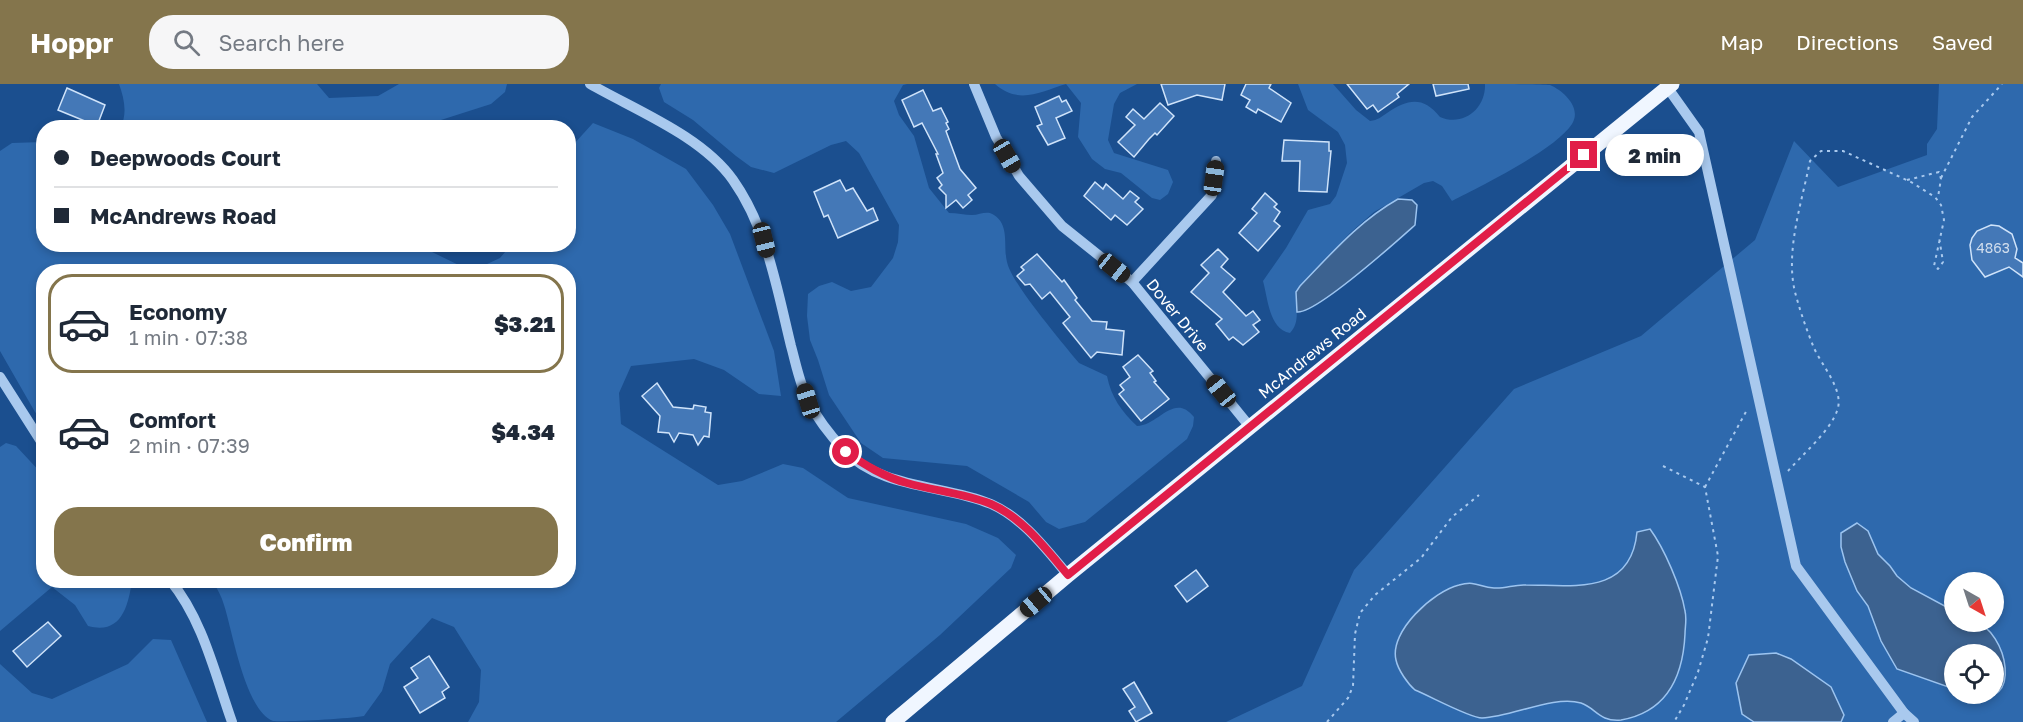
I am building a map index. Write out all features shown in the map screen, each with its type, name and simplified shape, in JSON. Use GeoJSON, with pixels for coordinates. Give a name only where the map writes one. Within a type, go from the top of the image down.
{"type":"FeatureCollection","features":[{"type":"Feature","properties":{"kind":"main road","name":"McAndrews Road"},"geometry":{"type":"LineString","coordinates":[[893,722],[1068,575],[1668,85]]}},
{"type":"Feature","properties":{"kind":"street"},"geometry":{"type":"LineString","coordinates":[[590,84],[687,138],[711,156],[732,179],[764,240],[808,401],[823,426],[846,452],[872,470],[906,483],[951,491],[993,505],[1019,522],[1068,575]]}},
{"type":"Feature","properties":{"kind":"street","name":"Dover Drive"},"geometry":{"type":"LineString","coordinates":[[974,84],[996,137],[1018,176],[1062,226],[1132,282],[1250,427]]}},
{"type":"Feature","properties":{"kind":"street"},"geometry":{"type":"LineString","coordinates":[[1668,85],[1699,132],[1796,566],[1904,713],[1914,722]]}},
{"type":"Feature","properties":{"kind":"street"},"geometry":{"type":"LineString","coordinates":[[1132,282],[1212,195],[1216,161]]}},
{"type":"Feature","properties":{"kind":"street"},"geometry":{"type":"LineString","coordinates":[[0,377],[36,433]]}},
{"type":"Feature","properties":{"kind":"street"},"geometry":{"type":"LineString","coordinates":[[176,588],[198,626],[232,722]]}},
{"type":"Feature","properties":{"kind":"street"},"geometry":{"type":"LineString","coordinates":[[1893,722],[1904,713]]}},
{"type":"Feature","properties":{"kind":"path"},"geometry":{"type":"LineString","coordinates":[[1938,197],[1941,178],[1972,117],[2002,84]]}},
{"type":"Feature","properties":{"kind":"path"},"geometry":{"type":"LineString","coordinates":[[1778,482],[1827,428],[1837,411],[1839,400],[1815,350],[1795,292],[1791,267],[1810,161],[1821,151],[1843,151],[1907,180],[1935,197],[1941,205],[1944,220],[1939,237],[1934,266],[1938,269],[1943,262],[1939,237]]}},
{"type":"Feature","properties":{"kind":"path"},"geometry":{"type":"LineString","coordinates":[[1907,180],[1939,172],[1941,178]]}},
{"type":"Feature","properties":{"kind":"path"},"geometry":{"type":"LineString","coordinates":[[1674,722],[1698,672],[1708,638],[1718,556],[1705,487],[1748,408]]}},
{"type":"Feature","properties":{"kind":"path"},"geometry":{"type":"LineString","coordinates":[[1663,466],[1705,487]]}},
{"type":"Feature","properties":{"kind":"path"},"geometry":{"type":"LineString","coordinates":[[1327,722],[1348,698],[1353,686],[1355,634],[1359,614],[1375,595],[1420,558],[1452,517],[1479,495]]}},
{"type":"Feature","properties":{"kind":"shaded area"},"geometry":{"type":"Polygon","coordinates":[[[119,84],[317,84],[329,98],[378,96],[399,84],[507,84],[505,92],[491,104],[441,120],[123,120],[124,100],[119,84]]]}},
{"type":"Feature","properties":{"kind":"shaded area"},"geometry":{"type":"Polygon","coordinates":[[[661,84],[907,84],[903,85],[894,101],[899,115],[914,136],[929,188],[949,213],[972,215],[989,213],[999,219],[1004,230],[1010,271],[1073,356],[1079,363],[1107,376],[1118,404],[1137,426],[1152,421],[1173,409],[1187,410],[1194,417],[1187,439],[1085,522],[1059,529],[1046,522],[1029,502],[967,466],[883,458],[861,443],[829,395],[810,340],[807,316],[808,294],[819,286],[832,282],[851,291],[871,287],[893,258],[898,242],[899,225],[859,153],[846,141],[831,145],[774,173],[751,167],[693,120],[664,102],[659,88],[661,84]]]}},
{"type":"Feature","properties":{"kind":"shaded area"},"geometry":{"type":"Polygon","coordinates":[[[995,84],[1066,84],[1030,95],[1021,95],[1013,94],[995,84]]]}},
{"type":"Feature","properties":{"kind":"shaded area"},"geometry":{"type":"Polygon","coordinates":[[[1066,84],[1137,84],[1120,93],[1114,104],[1108,140],[1114,153],[1168,170],[1173,182],[1168,194],[1160,200],[1152,198],[1121,173],[1105,169],[1092,159],[1078,137],[1081,103],[1066,84]]]}},
{"type":"Feature","properties":{"kind":"shaded area"},"geometry":{"type":"Polygon","coordinates":[[[1298,84],[1333,84],[1356,110],[1370,121],[1402,105],[1415,102],[1428,106],[1440,117],[1457,120],[1465,118],[1472,114],[1482,101],[1485,84],[1550,85],[1566,96],[1575,112],[1572,124],[1550,145],[1498,177],[1452,201],[1442,186],[1433,181],[1424,183],[1374,212],[1350,233],[1296,292],[1296,319],[1290,333],[1278,326],[1274,320],[1263,281],[1308,210],[1330,204],[1336,196],[1347,163],[1345,145],[1338,132],[1308,110],[1298,84]]]}},
{"type":"Feature","properties":{"kind":"shaded area"},"geometry":{"type":"Polygon","coordinates":[[[1939,84],[2023,84],[2023,722],[1226,722],[1302,686],[1354,570],[1514,389],[1641,336],[1755,240],[1794,141],[1838,187],[1927,155],[1927,144],[1937,129],[1939,84]]]}},
{"type":"Feature","properties":{"kind":"shaded area"},"geometry":{"type":"Polygon","coordinates":[[[593,123],[633,139],[686,169],[713,205],[730,234],[774,351],[781,396],[759,394],[724,370],[694,359],[631,366],[619,393],[621,424],[718,485],[742,481],[783,464],[803,468],[848,498],[966,524],[998,538],[1016,555],[1011,568],[940,635],[836,722],[468,722],[479,702],[481,670],[454,627],[432,618],[390,664],[382,691],[364,716],[273,721],[263,714],[248,687],[223,602],[216,588],[576,588],[576,264],[487,264],[500,258],[505,252],[576,252],[576,142],[593,123]]]}},
{"type":"Feature","properties":{"kind":"shaded area"},"geometry":{"type":"Polygon","coordinates":[[[36,142],[36,252],[432,252],[457,264],[36,264],[36,413],[0,351],[0,151],[12,143],[36,142]]]}},
{"type":"Feature","properties":{"kind":"shaded area"},"geometry":{"type":"Polygon","coordinates":[[[1398,199],[1412,200],[1417,205],[1415,225],[1338,290],[1321,302],[1297,312],[1296,292],[1300,286],[1358,228],[1398,199]]]}},
{"type":"Feature","properties":{"kind":"shaded area"},"geometry":{"type":"Polygon","coordinates":[[[6,443],[16,446],[36,467],[36,588],[51,588],[0,631],[0,447],[6,443]]]}},
{"type":"Feature","properties":{"kind":"shaded area"},"geometry":{"type":"Polygon","coordinates":[[[1857,523],[1868,531],[1878,554],[1897,576],[1911,588],[1944,606],[1944,632],[1989,632],[1998,644],[1944,644],[1944,685],[1897,669],[1881,641],[1868,606],[1857,591],[1845,562],[1841,547],[1841,533],[1857,523]]]}},
{"type":"Feature","properties":{"kind":"shaded area"},"geometry":{"type":"Polygon","coordinates":[[[1650,529],[1661,546],[1676,580],[1686,620],[1684,650],[1676,678],[1661,701],[1650,709],[1637,716],[1614,720],[1603,717],[1586,705],[1570,701],[1482,718],[1459,711],[1415,690],[1406,681],[1396,660],[1399,637],[1416,614],[1438,595],[1465,584],[1498,588],[1522,585],[1580,585],[1597,582],[1612,577],[1624,567],[1632,553],[1637,532],[1650,529]]]}},
{"type":"Feature","properties":{"kind":"shaded area"},"geometry":{"type":"Polygon","coordinates":[[[53,588],[131,588],[121,617],[108,626],[99,628],[88,626],[75,605],[53,588]]]}},
{"type":"Feature","properties":{"kind":"shaded area"},"geometry":{"type":"Polygon","coordinates":[[[153,639],[171,640],[207,722],[0,722],[0,664],[32,693],[52,699],[128,664],[153,639]]]}},
{"type":"Feature","properties":{"kind":"shaded area"},"geometry":{"type":"Polygon","coordinates":[[[1776,653],[1791,659],[1831,687],[1844,715],[1841,722],[1754,722],[1742,714],[1736,683],[1749,655],[1776,653]]]}},
{"type":"Feature","properties":{"kind":"building"},"geometry":{"type":"Polygon","coordinates":[[[1161,84],[1225,84],[1222,100],[1197,95],[1168,105],[1161,84]]]}},
{"type":"Feature","properties":{"kind":"building"},"geometry":{"type":"Polygon","coordinates":[[[1246,84],[1271,84],[1269,88],[1291,103],[1281,122],[1258,109],[1256,113],[1246,107],[1250,100],[1241,95],[1246,84]]]}},
{"type":"Feature","properties":{"kind":"building"},"geometry":{"type":"Polygon","coordinates":[[[1347,84],[1409,84],[1397,94],[1399,97],[1378,112],[1373,105],[1367,109],[1347,84]]]}},
{"type":"Feature","properties":{"kind":"building"},"geometry":{"type":"Polygon","coordinates":[[[1433,84],[1468,84],[1469,89],[1436,96],[1433,84]]]}},
{"type":"Feature","properties":{"kind":"building"},"geometry":{"type":"Polygon","coordinates":[[[67,88],[105,105],[99,120],[82,120],[58,110],[67,88]]]}},
{"type":"Feature","properties":{"kind":"building"},"geometry":{"type":"Polygon","coordinates":[[[923,90],[933,111],[941,108],[948,122],[946,123],[949,129],[946,131],[960,169],[976,188],[968,195],[972,200],[963,208],[956,200],[946,208],[946,195],[939,188],[942,185],[937,178],[943,173],[936,154],[938,154],[922,123],[914,127],[902,100],[923,90]]]}},
{"type":"Feature","properties":{"kind":"building"},"geometry":{"type":"Polygon","coordinates":[[[1059,96],[1062,102],[1066,100],[1072,111],[1056,118],[1065,138],[1048,145],[1037,126],[1042,124],[1035,107],[1059,96]]]}},
{"type":"Feature","properties":{"kind":"building"},"geometry":{"type":"Polygon","coordinates":[[[1160,103],[1174,116],[1157,135],[1155,133],[1149,139],[1134,157],[1118,142],[1135,125],[1126,117],[1133,109],[1144,119],[1160,103]]]}},
{"type":"Feature","properties":{"kind":"building"},"geometry":{"type":"Polygon","coordinates":[[[1284,140],[1329,142],[1329,151],[1331,151],[1327,192],[1299,191],[1300,161],[1282,161],[1284,140]]]}},
{"type":"Feature","properties":{"kind":"building"},"geometry":{"type":"Polygon","coordinates":[[[840,180],[846,191],[853,188],[867,211],[873,208],[878,220],[838,238],[828,215],[824,217],[814,192],[840,180]]]}},
{"type":"Feature","properties":{"kind":"building"},"geometry":{"type":"Polygon","coordinates":[[[1095,182],[1103,189],[1106,184],[1123,199],[1130,191],[1139,198],[1135,202],[1143,209],[1127,225],[1115,215],[1111,220],[1084,196],[1095,182]]]}},
{"type":"Feature","properties":{"kind":"building"},"geometry":{"type":"Polygon","coordinates":[[[1265,193],[1277,204],[1274,207],[1280,212],[1274,221],[1280,226],[1258,251],[1239,233],[1257,213],[1252,209],[1265,193]]]}},
{"type":"Feature","properties":{"kind":"building"},"geometry":{"type":"Polygon","coordinates":[[[1991,225],[1999,226],[2012,234],[2017,249],[2015,258],[2023,263],[2023,277],[2009,267],[1985,277],[1972,260],[1970,245],[1972,238],[1977,231],[1991,225]]]}},
{"type":"Feature","properties":{"kind":"building"},"geometry":{"type":"Polygon","coordinates":[[[1218,249],[1228,259],[1221,267],[1235,279],[1223,292],[1246,316],[1253,311],[1260,320],[1253,325],[1259,332],[1243,345],[1233,337],[1229,340],[1216,324],[1222,319],[1191,292],[1209,273],[1201,265],[1218,249]]]}},
{"type":"Feature","properties":{"kind":"building"},"geometry":{"type":"Polygon","coordinates":[[[1037,254],[1062,282],[1064,280],[1077,298],[1075,300],[1092,321],[1107,322],[1106,329],[1124,331],[1122,355],[1097,352],[1091,358],[1063,323],[1070,317],[1050,292],[1042,299],[1030,284],[1025,285],[1017,276],[1024,270],[1021,267],[1037,254]]]}},
{"type":"Feature","properties":{"kind":"building"},"geometry":{"type":"Polygon","coordinates":[[[1138,355],[1153,371],[1150,373],[1156,381],[1154,382],[1169,399],[1141,421],[1119,394],[1124,390],[1120,385],[1130,377],[1123,367],[1138,355]]]}},
{"type":"Feature","properties":{"kind":"building"},"geometry":{"type":"Polygon","coordinates":[[[657,383],[673,407],[693,409],[694,405],[706,407],[705,412],[711,413],[709,437],[704,436],[698,445],[693,435],[679,433],[674,442],[669,433],[658,432],[660,416],[642,396],[657,383]]]}},
{"type":"Feature","properties":{"kind":"building"},"geometry":{"type":"Polygon","coordinates":[[[1196,570],[1208,586],[1187,602],[1175,586],[1196,570]]]}},
{"type":"Feature","properties":{"kind":"building"},"geometry":{"type":"Polygon","coordinates":[[[48,622],[61,636],[27,667],[13,651],[48,622]]]}},
{"type":"Feature","properties":{"kind":"building"},"geometry":{"type":"Polygon","coordinates":[[[429,656],[449,687],[442,692],[445,698],[420,713],[404,687],[418,678],[411,668],[429,656]]]}},
{"type":"Feature","properties":{"kind":"building"},"geometry":{"type":"Polygon","coordinates":[[[1134,682],[1152,713],[1136,722],[1129,711],[1135,707],[1123,689],[1134,682]]]}},
{"type":"Feature","properties":{"kind":"route"},"geometry":{"type":"LineString","coordinates":[[846,452],[872,470],[906,483],[951,491],[993,505],[1019,522],[1068,575],[1584,155]]}}]}
